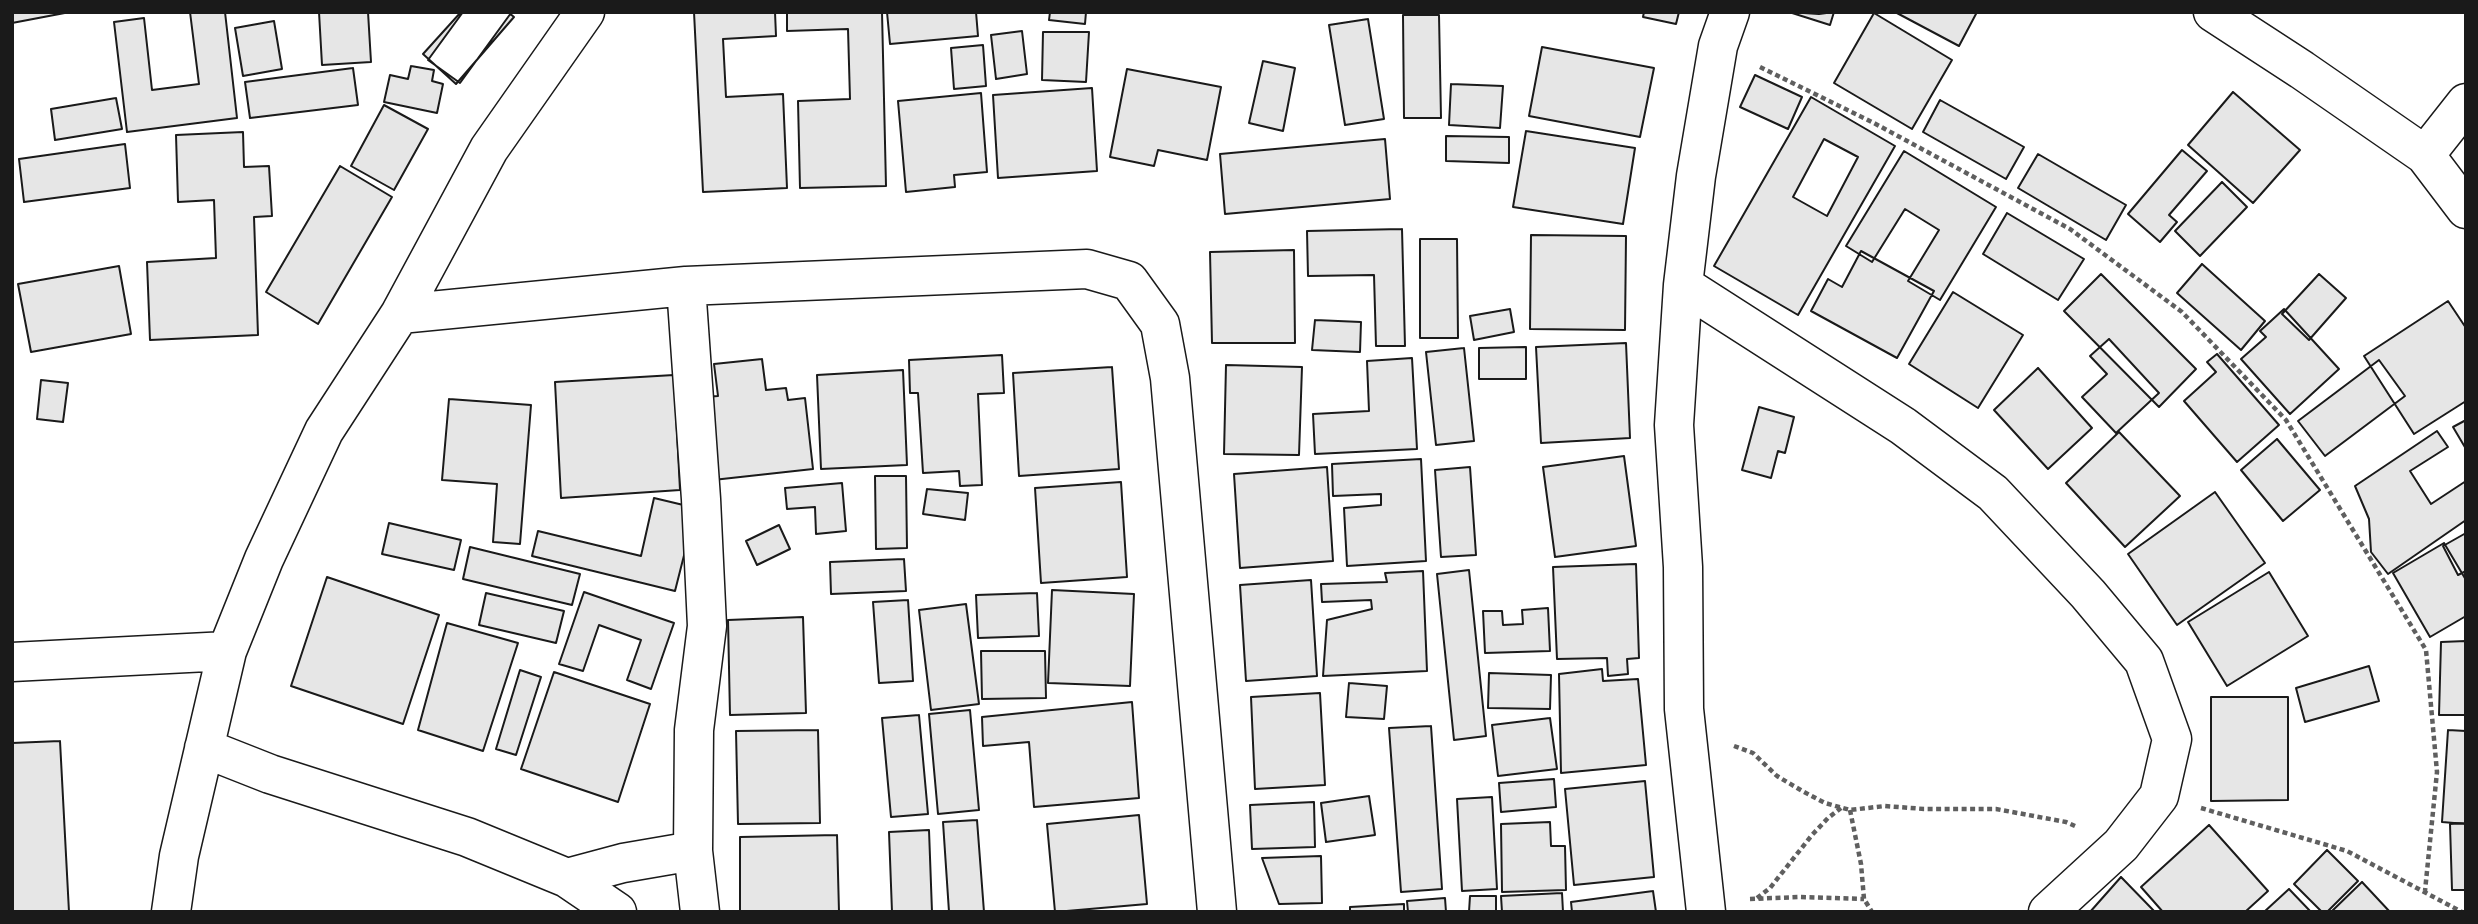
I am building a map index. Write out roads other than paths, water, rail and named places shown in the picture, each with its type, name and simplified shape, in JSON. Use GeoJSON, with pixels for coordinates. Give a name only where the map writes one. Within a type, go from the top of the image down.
{"type":"FeatureCollection","features":[{"type":"Feature","properties":{"kind":"street"},"geometry":{"type":"LineString","coordinates":[[171,912],[180,856],[227,651],[264,559],[324,430],[400,314],[489,149],[586,12]]}},
{"type":"Feature","properties":{"kind":"street"},"geometry":{"type":"LineString","coordinates":[[2213,12],[2425,155],[2466,209]]}},
{"type":"Feature","properties":{"kind":"street"},"geometry":{"type":"LineString","coordinates":[[1706,909],[1684,709],[1683,568],[1674,425],[1683,285],[1696,176],[1724,29]]}},
{"type":"Feature","properties":{"kind":"street"},"geometry":{"type":"LineString","coordinates":[[2425,155],[2466,103]]}},
{"type":"Feature","properties":{"kind":"street"},"geometry":{"type":"LineString","coordinates":[[400,314],[686,286],[1087,269],[1129,281],[1160,324],[1170,378],[1217,912]]}},
{"type":"Feature","properties":{"kind":"street"},"geometry":{"type":"LineString","coordinates":[[1683,285],[1903,426],[1993,493],[2079,584],[2144,661],[2172,739],[2160,796],[2121,845],[2048,912]]}},
{"type":"Feature","properties":{"kind":"street"},"geometry":{"type":"LineString","coordinates":[[686,286],[707,626],[694,730],[693,851],[700,912]]}},
{"type":"Feature","properties":{"kind":"street"},"geometry":{"type":"LineString","coordinates":[[12,662],[227,651]]}},
{"type":"Feature","properties":{"kind":"street"},"geometry":{"type":"LineString","coordinates":[[204,748],[270,774],[467,837],[567,877],[617,912]]}},
{"type":"Feature","properties":{"kind":"street"},"geometry":{"type":"LineString","coordinates":[[567,877],[623,863],[693,851]]}}]}
